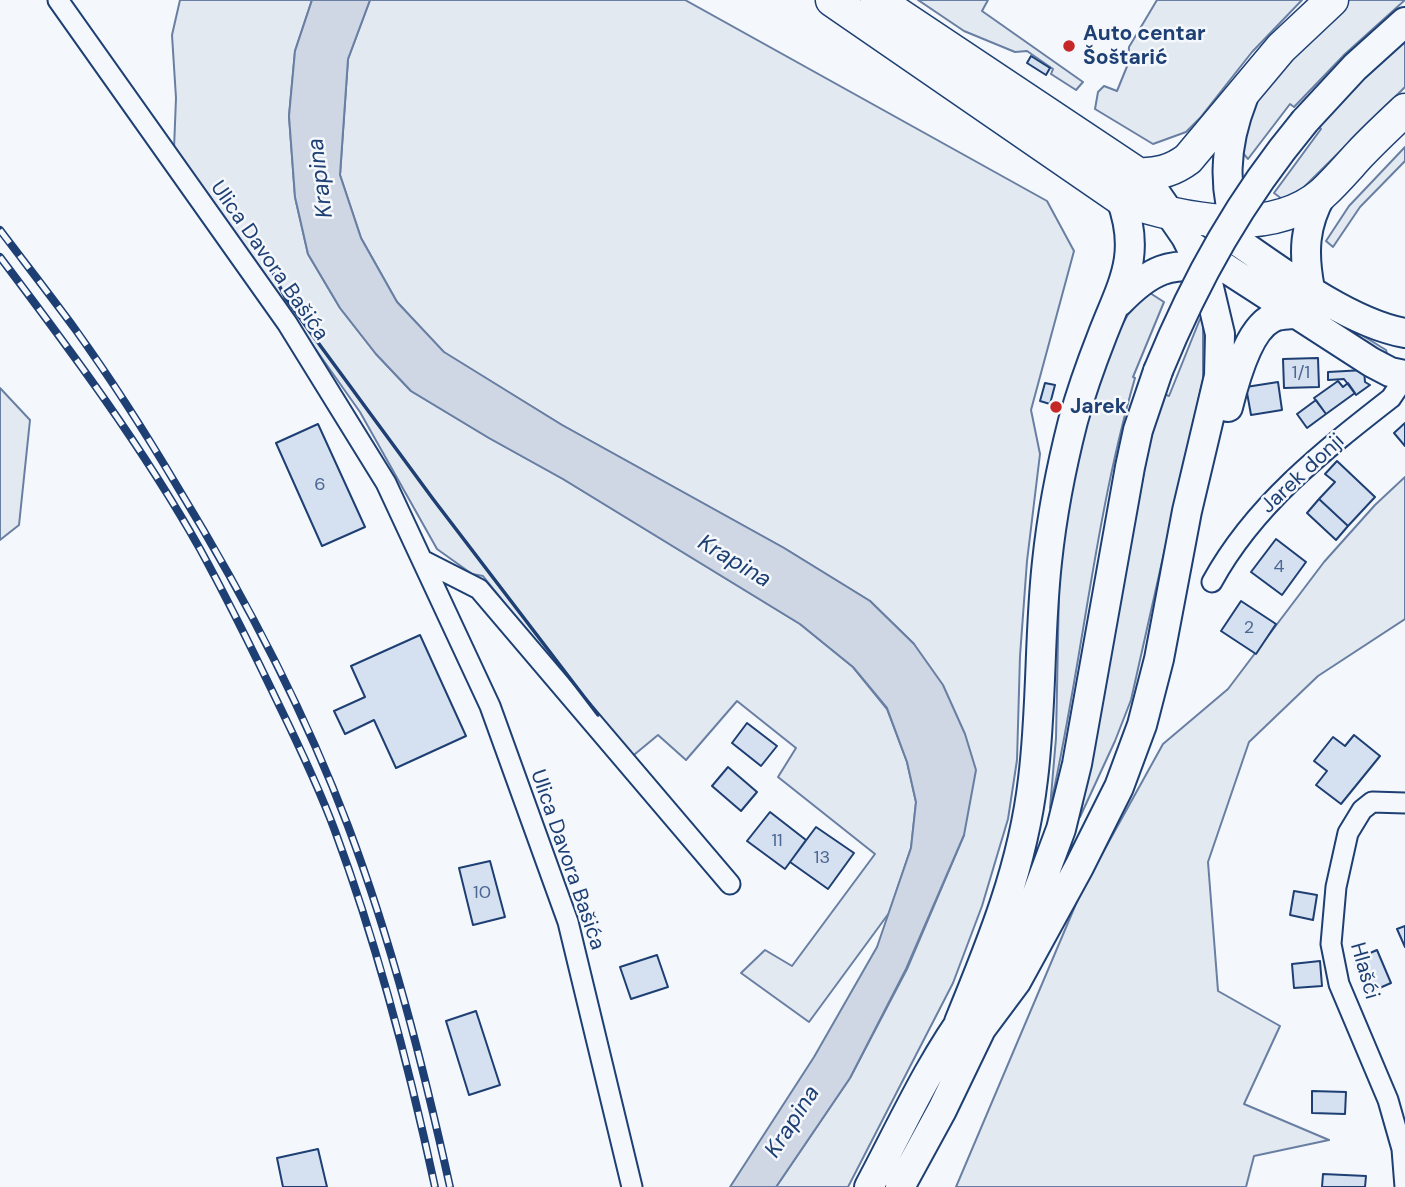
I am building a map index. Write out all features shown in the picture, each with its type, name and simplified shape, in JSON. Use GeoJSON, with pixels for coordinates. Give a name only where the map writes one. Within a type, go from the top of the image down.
{"type":"FeatureCollection","features":[{"type":"Feature","properties":{"kind":"main road"},"geometry":{"type":"LineString","coordinates":[[832,0],[1135,184],[1172,215],[1216,244],[1310,289],[1354,315],[1394,330],[1403,375]]}},
{"type":"Feature","properties":{"kind":"main road"},"geometry":{"type":"LineString","coordinates":[[877,0],[1255,272],[1286,308]]}},
{"type":"Feature","properties":{"kind":"main road"},"geometry":{"type":"LineString","coordinates":[[1135,184],[1188,159],[1281,48],[1332,0]]}},
{"type":"Feature","properties":{"kind":"main road"},"geometry":{"type":"LineString","coordinates":[[869,1187],[970,1026],[1006,959],[1032,907],[1061,829],[1077,764],[1138,430],[1158,371],[1182,314],[1222,236],[1263,174],[1305,121],[1355,67],[1405,22]]}},
{"type":"Feature","properties":{"kind":"main road"},"geometry":{"type":"LineString","coordinates":[[970,1026],[1016,982],[1119,787],[1142,726],[1159,659],[1199,458],[1219,376],[1220,334],[1212,294],[1216,244],[1227,189],[1226,160],[1233,123],[1247,86]]}},
{"type":"Feature","properties":{"kind":"main road"},"geometry":{"type":"LineString","coordinates":[[1117,304],[1140,281],[1155,272],[1171,267],[1265,218],[1298,209],[1322,194],[1405,110]]}},
{"type":"Feature","properties":{"kind":"main road"},"geometry":{"type":"LineString","coordinates":[[900,1187],[942,1110],[1012,885],[1033,781],[1041,691],[1046,563],[1055,501],[1080,398],[1126,274],[1135,184]]}},
{"type":"Feature","properties":{"kind":"main road"},"geometry":{"type":"LineString","coordinates":[[1310,289],[1305,241],[1312,211],[1322,194]]}},
{"type":"Feature","properties":{"kind":"main road"},"geometry":{"type":"LineString","coordinates":[[1216,244],[1286,308],[1371,362],[1403,375]]}},
{"type":"Feature","properties":{"kind":"main road"},"geometry":{"type":"LineString","coordinates":[[1255,272],[1282,278],[1310,289]]}},
{"type":"Feature","properties":{"kind":"main road"},"geometry":{"type":"LineString","coordinates":[[1199,458],[1224,422],[1239,372],[1255,335],[1263,325],[1286,308]]}},
{"type":"Feature","properties":{"kind":"street","name":"Ulica Davora Bašića"},"geometry":{"type":"LineString","coordinates":[[58,0],[287,323],[386,483],[490,706],[568,922],[632,1187]]}},
{"type":"Feature","properties":{"kind":"street","name":"Jarek donji"},"geometry":{"type":"LineString","coordinates":[[1212,582],[1227,554],[1247,528],[1308,464],[1391,397],[1403,375]]}},
{"type":"Feature","properties":{"kind":"street"},"geometry":{"type":"LineString","coordinates":[[422,559],[478,589],[730,884]]}},
{"type":"Feature","properties":{"kind":"street","name":"Hlašći"},"geometry":{"type":"LineString","coordinates":[[1405,803],[1372,802],[1362,810],[1348,833],[1336,887],[1331,944],[1339,984],[1388,1100],[1402,1149],[1405,1187]]}},
{"type":"Feature","properties":{"kind":"shaded area"},"geometry":{"type":"Polygon","coordinates":[[[180,0],[312,0],[295,51],[289,116],[295,197],[308,254],[340,308],[376,354],[411,391],[563,479],[800,624],[853,667],[887,709],[907,762],[916,802],[911,848],[889,913],[809,1022],[741,973],[765,950],[792,966],[875,854],[778,777],[796,748],[737,701],[686,760],[658,735],[629,759],[483,576],[472,574],[437,549],[360,412],[174,149],[176,98],[172,35],[180,0]]]}},
{"type":"Feature","properties":{"kind":"shaded area"},"geometry":{"type":"Polygon","coordinates":[[[370,0],[685,0],[1047,201],[1074,251],[1031,410],[1040,454],[1027,561],[1020,656],[1017,760],[1008,819],[982,906],[953,983],[848,1187],[776,1187],[850,1078],[907,969],[964,835],[914,644],[870,601],[784,548],[562,425],[443,352],[397,302],[361,238],[340,175],[348,59],[370,0]]]}},
{"type":"Feature","properties":{"kind":"shaded area"},"geometry":{"type":"Polygon","coordinates":[[[918,0],[988,0],[982,11],[1083,82],[1076,90],[1051,74],[1053,69],[1027,51],[1015,52],[964,31],[918,0]]]}},
{"type":"Feature","properties":{"kind":"shaded area"},"geometry":{"type":"Polygon","coordinates":[[[1157,0],[1302,0],[1252,52],[1186,132],[1153,144],[1095,109],[1098,92],[1104,86],[1117,91],[1128,64],[1129,47],[1157,0]]]}},
{"type":"Feature","properties":{"kind":"shaded area"},"geometry":{"type":"Polygon","coordinates":[[[1348,0],[1405,0],[1345,54],[1294,107],[1290,104],[1248,159],[1236,145],[1248,109],[1331,14],[1348,0]]]}},
{"type":"Feature","properties":{"kind":"shaded area"},"geometry":{"type":"Polygon","coordinates":[[[1405,42],[1405,87],[1302,189],[1282,199],[1274,193],[1321,129],[1318,126],[1384,58],[1405,42]]]}},
{"type":"Feature","properties":{"kind":"shaded area"},"geometry":{"type":"Polygon","coordinates":[[[1405,147],[1405,161],[1360,207],[1333,247],[1326,241],[1349,206],[1405,147]]]}},
{"type":"Feature","properties":{"kind":"shaded area"},"geometry":{"type":"Polygon","coordinates":[[[1150,293],[1164,302],[1133,377],[1135,378],[1109,485],[1050,808],[1056,738],[1059,589],[1063,537],[1077,456],[1096,387],[1115,338],[1132,307],[1145,294],[1150,293]]]}},
{"type":"Feature","properties":{"kind":"shaded area"},"geometry":{"type":"Polygon","coordinates":[[[1310,303],[1386,350],[1388,357],[1306,309],[1310,303]]]}},
{"type":"Feature","properties":{"kind":"shaded area"},"geometry":{"type":"Polygon","coordinates":[[[1200,319],[1203,322],[1203,379],[1131,700],[1080,817],[1149,445],[1164,394],[1169,396],[1200,319]]]}},
{"type":"Feature","properties":{"kind":"shaded area"},"geometry":{"type":"Polygon","coordinates":[[[0,388],[30,420],[19,525],[0,540],[0,388]]]}},
{"type":"Feature","properties":{"kind":"shaded area"},"geometry":{"type":"Polygon","coordinates":[[[1405,477],[1405,619],[1318,676],[1249,742],[1208,862],[1218,991],[1280,1026],[1244,1104],[1329,1140],[1254,1156],[1246,1187],[956,1187],[1081,892],[1163,744],[1228,689],[1324,562],[1375,505],[1405,477]]]}},
{"type":"Feature","properties":{"kind":"water","name":"Krapina"},"geometry":{"type":"Polygon","coordinates":[[[312,0],[370,0],[348,59],[340,175],[361,238],[397,302],[444,352],[562,425],[784,548],[870,601],[914,644],[943,685],[965,734],[976,770],[964,835],[906,969],[850,1078],[776,1187],[730,1187],[814,1057],[877,947],[911,848],[916,802],[907,762],[887,708],[853,667],[800,624],[563,479],[411,391],[376,354],[340,308],[308,254],[295,197],[289,116],[295,51],[312,0]]]}},
{"type":"Feature","properties":{"kind":"building"},"geometry":{"type":"Polygon","coordinates":[[[1031,56],[1050,68],[1046,75],[1027,63],[1031,56]]]}},
{"type":"Feature","properties":{"kind":"building"},"geometry":{"type":"Polygon","coordinates":[[[1318,358],[1319,387],[1284,388],[1283,359],[1318,358]]]}},
{"type":"Feature","properties":{"kind":"building"},"geometry":{"type":"Polygon","coordinates":[[[1364,370],[1365,382],[1370,385],[1356,395],[1344,379],[1328,380],[1328,372],[1364,370]]]}},
{"type":"Feature","properties":{"kind":"building"},"geometry":{"type":"Polygon","coordinates":[[[1338,381],[1343,387],[1348,383],[1355,393],[1326,414],[1314,398],[1338,381]]]}},
{"type":"Feature","properties":{"kind":"building"},"geometry":{"type":"Polygon","coordinates":[[[1278,382],[1282,410],[1251,415],[1246,387],[1278,382]]]}},
{"type":"Feature","properties":{"kind":"building"},"geometry":{"type":"Polygon","coordinates":[[[1045,383],[1055,385],[1050,404],[1040,401],[1045,383]]]}},
{"type":"Feature","properties":{"kind":"building"},"geometry":{"type":"Polygon","coordinates":[[[1316,400],[1326,414],[1307,428],[1297,414],[1316,400]]]}},
{"type":"Feature","properties":{"kind":"building"},"geometry":{"type":"Polygon","coordinates":[[[1405,423],[1405,446],[1394,433],[1405,423]]]}},
{"type":"Feature","properties":{"kind":"building"},"geometry":{"type":"Polygon","coordinates":[[[318,424],[365,527],[322,546],[276,443],[318,424]]]}},
{"type":"Feature","properties":{"kind":"building"},"geometry":{"type":"Polygon","coordinates":[[[1337,461],[1375,497],[1348,526],[1319,499],[1335,482],[1325,474],[1337,461]]]}},
{"type":"Feature","properties":{"kind":"building"},"geometry":{"type":"Polygon","coordinates":[[[1319,499],[1348,526],[1336,540],[1307,513],[1319,499]]]}},
{"type":"Feature","properties":{"kind":"building"},"geometry":{"type":"Polygon","coordinates":[[[1276,539],[1306,562],[1282,595],[1251,572],[1276,539]]]}},
{"type":"Feature","properties":{"kind":"building"},"geometry":{"type":"Polygon","coordinates":[[[1241,601],[1276,624],[1256,654],[1221,631],[1241,601]]]}},
{"type":"Feature","properties":{"kind":"building"},"geometry":{"type":"Polygon","coordinates":[[[420,635],[466,736],[396,768],[374,720],[345,734],[334,711],[365,697],[351,666],[420,635]]]}},
{"type":"Feature","properties":{"kind":"building"},"geometry":{"type":"Polygon","coordinates":[[[747,723],[777,746],[761,766],[732,743],[747,723]]]}},
{"type":"Feature","properties":{"kind":"building"},"geometry":{"type":"Polygon","coordinates":[[[1354,735],[1380,756],[1341,804],[1316,785],[1327,771],[1314,761],[1333,737],[1345,746],[1354,735]]]}},
{"type":"Feature","properties":{"kind":"building"},"geometry":{"type":"Polygon","coordinates":[[[728,767],[757,792],[741,811],[712,786],[728,767]]]}},
{"type":"Feature","properties":{"kind":"building"},"geometry":{"type":"Polygon","coordinates":[[[770,812],[806,840],[785,869],[747,841],[770,812]]]}},
{"type":"Feature","properties":{"kind":"building"},"geometry":{"type":"Polygon","coordinates":[[[816,827],[854,853],[828,889],[790,862],[816,827]]]}},
{"type":"Feature","properties":{"kind":"building"},"geometry":{"type":"Polygon","coordinates":[[[490,861],[505,917],[473,925],[459,868],[490,861]]]}},
{"type":"Feature","properties":{"kind":"building"},"geometry":{"type":"Polygon","coordinates":[[[1294,891],[1317,895],[1313,920],[1290,915],[1294,891]]]}},
{"type":"Feature","properties":{"kind":"building"},"geometry":{"type":"Polygon","coordinates":[[[1405,926],[1405,947],[1397,929],[1405,926]]]}},
{"type":"Feature","properties":{"kind":"building"},"geometry":{"type":"Polygon","coordinates":[[[1377,950],[1391,983],[1368,993],[1354,960],[1377,950]]]}},
{"type":"Feature","properties":{"kind":"building"},"geometry":{"type":"Polygon","coordinates":[[[657,955],[668,987],[631,999],[620,967],[657,955]]]}},
{"type":"Feature","properties":{"kind":"building"},"geometry":{"type":"Polygon","coordinates":[[[1320,961],[1322,986],[1294,988],[1292,964],[1320,961]]]}},
{"type":"Feature","properties":{"kind":"building"},"geometry":{"type":"Polygon","coordinates":[[[476,1011],[500,1085],[469,1095],[446,1021],[476,1011]]]}},
{"type":"Feature","properties":{"kind":"building"},"geometry":{"type":"Polygon","coordinates":[[[1312,1091],[1346,1092],[1345,1114],[1312,1113],[1312,1091]]]}},
{"type":"Feature","properties":{"kind":"building"},"geometry":{"type":"Polygon","coordinates":[[[318,1149],[327,1187],[283,1187],[277,1158],[318,1149]]]}},
{"type":"Feature","properties":{"kind":"building"},"geometry":{"type":"Polygon","coordinates":[[[1323,1174],[1366,1176],[1365,1187],[1322,1187],[1323,1174]]]}},
{"type":"Feature","properties":{"kind":"railway"},"geometry":{"type":"LineString","coordinates":[[0,230],[75,329],[140,426],[225,568],[292,695],[348,826],[379,915],[417,1050],[450,1187]]}},
{"type":"Feature","properties":{"kind":"railway"},"geometry":{"type":"LineString","coordinates":[[0,257],[105,400],[178,511],[231,607],[301,752],[335,831],[379,963],[435,1187]]}},
{"type":"Feature","properties":{"kind":"wall"},"geometry":{"type":"LineString","coordinates":[[273,273],[286,299],[433,499],[598,715]]}},
{"type":"Feature","properties":{"kind":"place","name":"Auto centar Šoštarić"},"geometry":{"type":"Point","coordinates":[1069,46]}},
{"type":"Feature","properties":{"kind":"place","name":"Jarek"},"geometry":{"type":"Point","coordinates":[1056,407]}}]}
